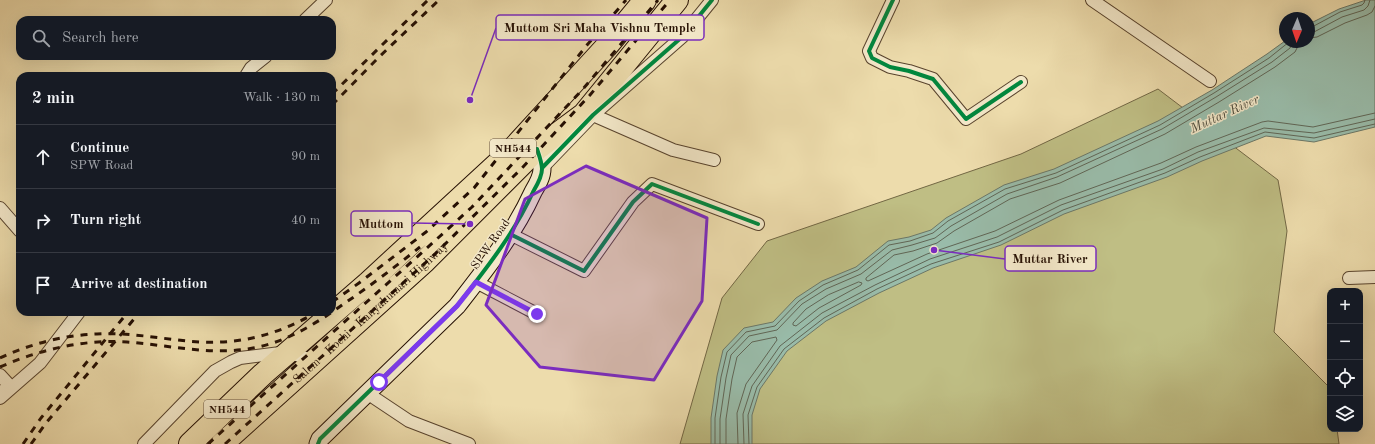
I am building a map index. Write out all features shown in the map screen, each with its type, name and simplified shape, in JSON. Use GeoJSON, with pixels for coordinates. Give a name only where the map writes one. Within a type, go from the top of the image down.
{"type":"FeatureCollection","features":[{"type":"Feature","properties":{"kind":"highway","name":"Salem - Kochi - Kanyakumari Highway"},"geometry":{"type":"LineString","coordinates":[[336,311],[509,153],[606,47],[645,0]]}},
{"type":"Feature","properties":{"kind":"highway","name":"Salem - Kochi - Kanyakumari Highway"},"geometry":{"type":"LineString","coordinates":[[222,444],[425,261],[518,169],[540,158],[584,114],[677,0]]}},
{"type":"Feature","properties":{"kind":"highway","name":"Salem - Kochi - Kanyakumari Highway"},"geometry":{"type":"LineString","coordinates":[[190,444],[263,374],[330,316]]}},
{"type":"Feature","properties":{"kind":"street"},"geometry":{"type":"LineString","coordinates":[[309,16],[326,0]]}},
{"type":"Feature","properties":{"kind":"street"},"geometry":{"type":"LineString","coordinates":[[540,158],[593,115],[682,37],[712,0]]}},
{"type":"Feature","properties":{"kind":"street"},"geometry":{"type":"LineString","coordinates":[[893,0],[869,51],[872,58],[890,67],[909,71],[933,79],[966,119],[1021,82]]}},
{"type":"Feature","properties":{"kind":"street"},"geometry":{"type":"LineString","coordinates":[[1092,0],[1210,81]]}},
{"type":"Feature","properties":{"kind":"street"},"geometry":{"type":"LineString","coordinates":[[248,72],[261,60]]}},
{"type":"Feature","properties":{"kind":"street"},"geometry":{"type":"LineString","coordinates":[[593,115],[673,150],[714,160]]}},
{"type":"Feature","properties":{"kind":"street","name":"SPW Road"},"geometry":{"type":"LineString","coordinates":[[318,444],[320,439],[457,306],[476,282],[526,209],[540,176],[540,158]]}},
{"type":"Feature","properties":{"kind":"street"},"geometry":{"type":"LineString","coordinates":[[510,234],[584,271],[633,202],[652,184],[758,224]]}},
{"type":"Feature","properties":{"kind":"street"},"geometry":{"type":"LineString","coordinates":[[0,208],[16,226]]}},
{"type":"Feature","properties":{"kind":"street"},"geometry":{"type":"LineString","coordinates":[[1349,278],[1375,277]]}},
{"type":"Feature","properties":{"kind":"street"},"geometry":{"type":"LineString","coordinates":[[476,282],[537,314]]}},
{"type":"Feature","properties":{"kind":"street"},"geometry":{"type":"LineString","coordinates":[[0,398],[6,389],[40,363],[76,316]]}},
{"type":"Feature","properties":{"kind":"street"},"geometry":{"type":"LineString","coordinates":[[144,444],[215,371],[240,358],[288,352],[314,361]]}},
{"type":"Feature","properties":{"kind":"street"},"geometry":{"type":"LineString","coordinates":[[0,375],[6,389]]}},
{"type":"Feature","properties":{"kind":"street"},"geometry":{"type":"LineString","coordinates":[[367,393],[408,421],[469,444]]}},
{"type":"Feature","properties":{"kind":"highlighted area"},"geometry":{"type":"Polygon","coordinates":[[[586,166],[707,218],[702,301],[654,380],[540,367],[486,305],[525,199],[586,166]]]}},
{"type":"Feature","properties":{"kind":"shaded area"},"geometry":{"type":"Polygon","coordinates":[[[1158,89],[1278,180],[1287,231],[1274,332],[1327,385],[1327,432],[1337,432],[1339,444],[680,444],[722,298],[767,241],[1021,154],[1158,89]]]}},
{"type":"Feature","properties":{"kind":"water"},"geometry":{"type":"Polygon","coordinates":[[[1366,0],[1375,0],[1375,127],[1314,142],[1266,136],[1202,161],[1167,177],[1064,214],[1001,245],[933,268],[879,293],[826,321],[787,351],[760,389],[752,415],[752,444],[711,444],[711,418],[717,376],[723,350],[744,328],[773,322],[796,298],[822,281],[856,267],[888,241],[909,237],[931,230],[946,218],[1004,185],[1054,169],[1158,121],[1212,90],[1279,45],[1279,48],[1315,48],[1315,21],[1339,9],[1366,0]]]}},
{"type":"Feature","properties":{"kind":"railway"},"geometry":{"type":"LineString","coordinates":[[336,90],[428,0]]}},
{"type":"Feature","properties":{"kind":"railway"},"geometry":{"type":"LineString","coordinates":[[336,101],[379,57],[439,0]]}},
{"type":"Feature","properties":{"kind":"railway"},"geometry":{"type":"LineString","coordinates":[[336,299],[426,232],[474,188],[587,45],[626,0]]}},
{"type":"Feature","properties":{"kind":"railway"},"geometry":{"type":"LineString","coordinates":[[208,444],[472,207],[583,89],[658,0]]}},
{"type":"Feature","properties":{"kind":"railway"},"geometry":{"type":"LineString","coordinates":[[225,444],[434,255],[522,168],[590,95],[670,0]]}},
{"type":"Feature","properties":{"kind":"railway"},"geometry":{"type":"LineString","coordinates":[[336,310],[420,247]]}},
{"type":"Feature","properties":{"kind":"railway"},"geometry":{"type":"LineString","coordinates":[[23,444],[41,418],[125,316]]}},
{"type":"Feature","properties":{"kind":"railway"},"geometry":{"type":"LineString","coordinates":[[31,444],[46,423],[137,316]]}},
{"type":"Feature","properties":{"kind":"railway"},"geometry":{"type":"LineString","coordinates":[[0,358],[23,348],[47,341],[85,335],[123,334],[200,342],[232,341],[275,332],[310,316]]}},
{"type":"Feature","properties":{"kind":"railway"},"geometry":{"type":"LineString","coordinates":[[0,367],[46,351],[94,342],[143,343],[190,349],[222,351],[253,348],[290,336],[327,316]]}},
{"type":"Feature","properties":{"kind":"cycle path"},"geometry":{"type":"LineString","coordinates":[[542,168],[593,115],[682,37],[712,0]]}},
{"type":"Feature","properties":{"kind":"cycle path"},"geometry":{"type":"LineString","coordinates":[[893,0],[869,51],[872,58],[890,67],[909,71],[933,79],[966,119],[1021,82]]}},
{"type":"Feature","properties":{"kind":"cycle path"},"geometry":{"type":"LineString","coordinates":[[318,444],[320,439],[457,306],[488,265],[508,237],[539,181],[542,167],[537,149]]}},
{"type":"Feature","properties":{"kind":"cycle path"},"geometry":{"type":"LineString","coordinates":[[510,234],[584,271],[633,202],[652,184],[758,224]]}},
{"type":"Feature","properties":{"kind":"place","name":"Muttom Sri Maha Vishnu Temple"},"geometry":{"type":"Point","coordinates":[470,100]}},
{"type":"Feature","properties":{"kind":"place","name":"Muttom"},"geometry":{"type":"Point","coordinates":[470,224]}},
{"type":"Feature","properties":{"kind":"place","name":"Muttar River"},"geometry":{"type":"Point","coordinates":[934,250]}},
{"type":"Feature","properties":{"kind":"route"},"geometry":{"type":"LineString","coordinates":[[379,382],[457,306],[476,282],[537,314]]}}]}
